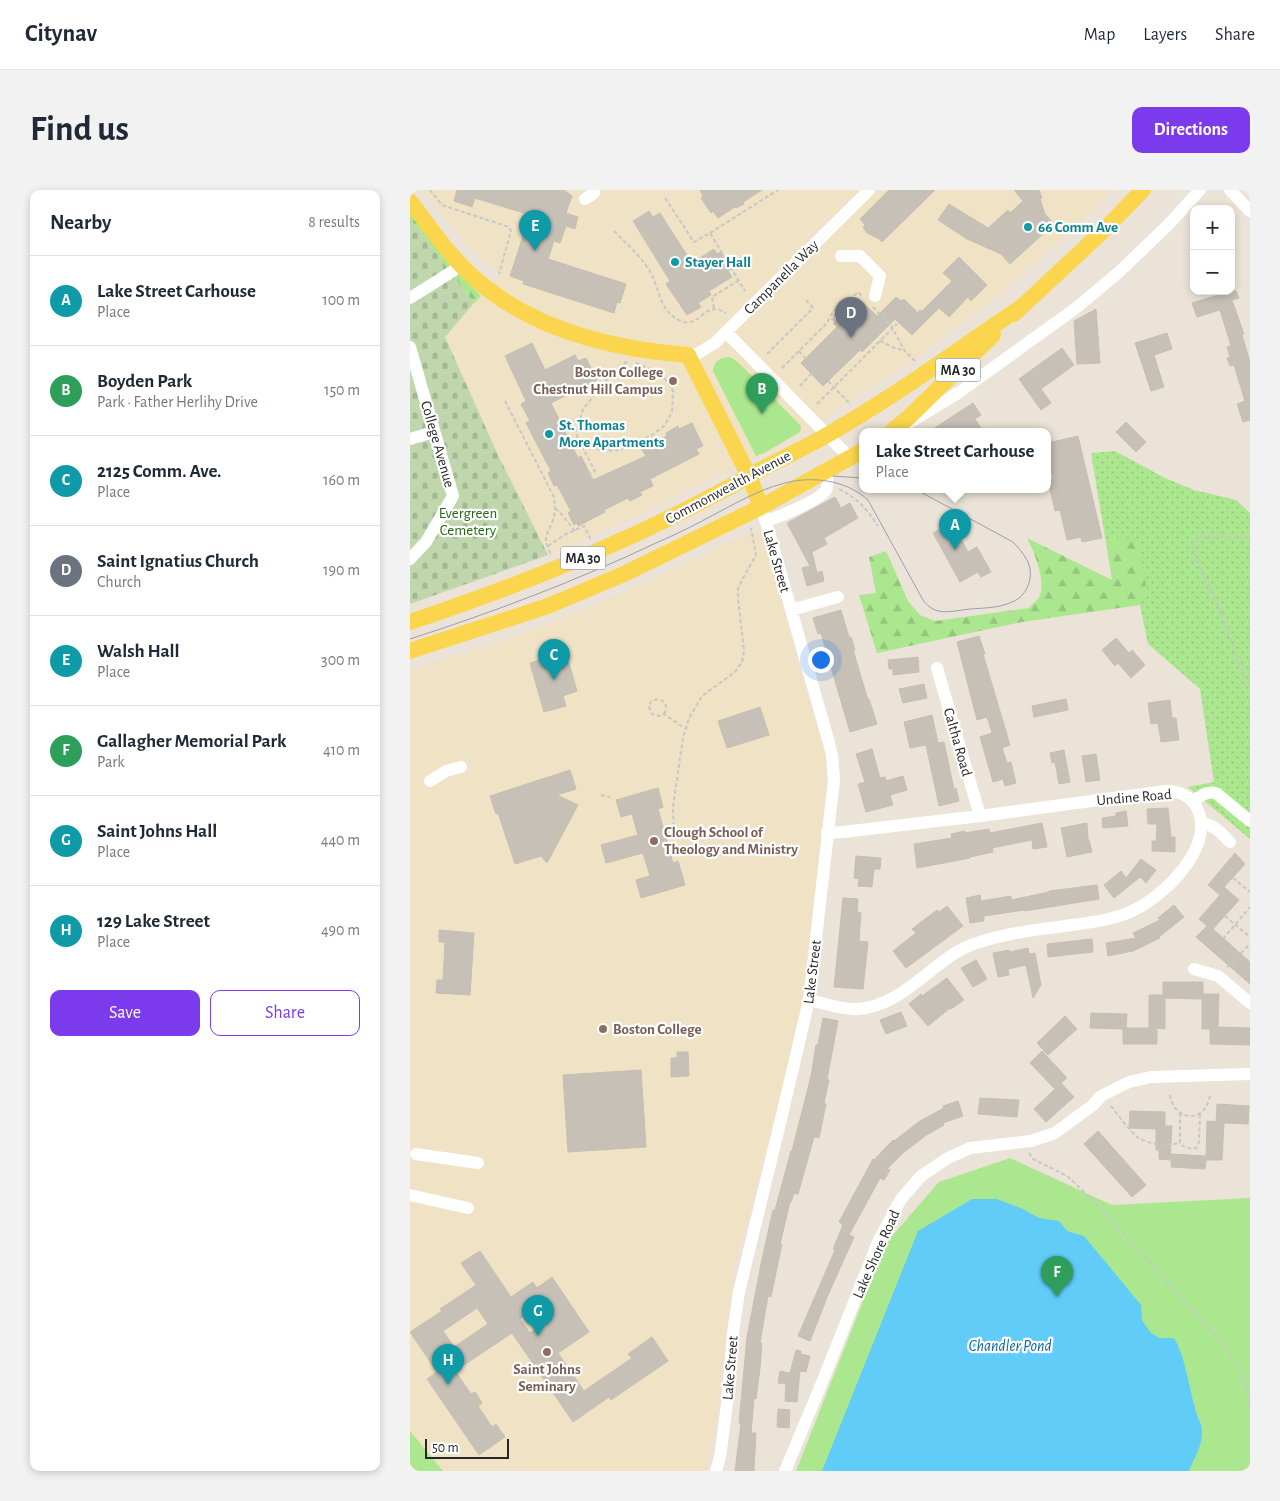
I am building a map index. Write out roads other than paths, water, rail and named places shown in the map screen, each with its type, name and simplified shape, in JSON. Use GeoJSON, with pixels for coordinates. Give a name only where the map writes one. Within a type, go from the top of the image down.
{"type":"FeatureCollection","features":[{"type":"Feature","properties":{"kind":"main road","name":"Commonwealth Avenue"},"geometry":{"type":"LineString","coordinates":[[896,428],[975,354],[1021,306],[1096,238],[1143,190]]}},
{"type":"Feature","properties":{"kind":"main road"},"geometry":{"type":"LineString","coordinates":[[410,201],[460,264],[501,300],[530,317],[552,326],[623,347],[688,355]]}},
{"type":"Feature","properties":{"kind":"main road","name":"Commonwealth Avenue"},"geometry":{"type":"LineString","coordinates":[[410,622],[482,597],[598,552],[710,498],[828,435],[899,391],[1021,306]]}},
{"type":"Feature","properties":{"kind":"main road","name":"Lake Street"},"geometry":{"type":"LineString","coordinates":[[688,355],[749,476],[763,514]]}},
{"type":"Feature","properties":{"kind":"main road","name":"Commonwealth Avenue"},"geometry":{"type":"LineString","coordinates":[[410,651],[509,620],[586,591],[763,514],[827,470],[856,454]]}},
{"type":"Feature","properties":{"kind":"street","name":"Campanella Way"},"geometry":{"type":"LineString","coordinates":[[688,355],[697,354],[710,347],[869,190]]}},
{"type":"Feature","properties":{"kind":"street","name":"Commonwealth Avenue"},"geometry":{"type":"LineString","coordinates":[[898,428],[958,393],[1076,308],[1119,272],[1168,225],[1200,190]]}},
{"type":"Feature","properties":{"kind":"street"},"geometry":{"type":"LineString","coordinates":[[1230,190],[1248,210],[1250,221]]}},
{"type":"Feature","properties":{"kind":"street"},"geometry":{"type":"LineString","coordinates":[[841,256],[860,256],[880,276],[869,299]]}},
{"type":"Feature","properties":{"kind":"street"},"geometry":{"type":"LineString","coordinates":[[410,298],[419,294],[460,264]]}},
{"type":"Feature","properties":{"kind":"street"},"geometry":{"type":"LineString","coordinates":[[726,332],[828,435],[856,454]]}},
{"type":"Feature","properties":{"kind":"street","name":"College Avenue"},"geometry":{"type":"LineString","coordinates":[[410,347],[453,496],[426,542],[410,559]]}},
{"type":"Feature","properties":{"kind":"street"},"geometry":{"type":"LineString","coordinates":[[410,439],[434,432]]}},
{"type":"Feature","properties":{"kind":"street","name":"Lake Street"},"geometry":{"type":"LineString","coordinates":[[716,1471],[720,1457],[726,1413],[733,1333],[739,1292],[809,1000],[834,780],[832,755],[763,514]]}},
{"type":"Feature","properties":{"kind":"street"},"geometry":{"type":"LineString","coordinates":[[791,610],[838,597]]}},
{"type":"Feature","properties":{"kind":"street","name":"Caltha Road"},"geometry":{"type":"LineString","coordinates":[[937,668],[980,816]]}},
{"type":"Feature","properties":{"kind":"street"},"geometry":{"type":"LineString","coordinates":[[430,781],[446,771],[461,768]]}},
{"type":"Feature","properties":{"kind":"street","name":"Undine Road"},"geometry":{"type":"LineString","coordinates":[[827,833],[980,816],[1166,791],[1179,792],[1193,802],[1198,810],[1201,823]]}},
{"type":"Feature","properties":{"kind":"street"},"geometry":{"type":"LineString","coordinates":[[1193,802],[1203,794],[1216,794],[1250,821]]}},
{"type":"Feature","properties":{"kind":"street"},"geometry":{"type":"LineString","coordinates":[[809,1000],[845,1008],[870,1007],[892,998],[956,953],[974,944],[1024,932],[1107,920],[1137,909],[1165,889],[1183,870],[1195,848],[1201,823],[1214,826],[1230,842]]}},
{"type":"Feature","properties":{"kind":"street"},"geometry":{"type":"LineString","coordinates":[[1194,969],[1218,976],[1250,1003]]}},
{"type":"Feature","properties":{"kind":"street","name":"Lake Shore Road"},"geometry":{"type":"LineString","coordinates":[[785,1471],[878,1242],[901,1199],[921,1176],[948,1158],[970,1148],[1028,1142],[1055,1133],[1093,1105],[1101,1096],[1129,1082],[1151,1077],[1250,1074]]}},
{"type":"Feature","properties":{"kind":"street"},"geometry":{"type":"LineString","coordinates":[[416,1154],[478,1164]]}},
{"type":"Feature","properties":{"kind":"street"},"geometry":{"type":"LineString","coordinates":[[410,1195],[468,1208]]}},
{"type":"Feature","properties":{"kind":"water","name":"Chandler Pond"},"geometry":{"type":"Polygon","coordinates":[[[972,1199],[997,1199],[1023,1209],[1039,1218],[1059,1221],[1067,1231],[1084,1236],[1141,1305],[1142,1320],[1150,1332],[1159,1338],[1174,1338],[1184,1363],[1202,1428],[1200,1446],[1189,1471],[822,1471],[918,1231],[972,1199]]]}},
{"type":"Feature","properties":{"kind":"tram line"},"geometry":{"type":"LineString","coordinates":[[833,476],[859,478]]}},
{"type":"Feature","properties":{"kind":"tram line"},"geometry":{"type":"LineString","coordinates":[[410,639],[504,607],[565,583],[626,557],[754,494],[784,483],[804,480],[833,482],[843,485],[868,500],[923,600],[933,609],[948,612],[997,607],[1018,599],[1026,590],[1030,578],[1027,560],[1019,548],[1013,542],[922,493]]}},
{"type":"Feature","properties":{"kind":"place","name":"66 Comm Ave"},"geometry":{"type":"Point","coordinates":[1028,227]}},
{"type":"Feature","properties":{"kind":"place","name":"Walsh Hall"},"geometry":{"type":"Point","coordinates":[535,251]}},
{"type":"Feature","properties":{"kind":"place","name":"Stayer Hall"},"geometry":{"type":"Point","coordinates":[675,262]}},
{"type":"Feature","properties":{"kind":"place","name":"Saint Ignatius Church"},"geometry":{"type":"Point","coordinates":[851,338]}},
{"type":"Feature","properties":{"kind":"place","name":"Boston College Chestnut Hill Campus"},"geometry":{"type":"Point","coordinates":[673,381]}},
{"type":"Feature","properties":{"kind":"place","name":"Boyden Park"},"geometry":{"type":"Point","coordinates":[762,414]}},
{"type":"Feature","properties":{"kind":"place","name":"St. Thomas More Apartments"},"geometry":{"type":"Point","coordinates":[549,434]}},
{"type":"Feature","properties":{"kind":"place","name":"Lake Street Carhouse"},"geometry":{"type":"Point","coordinates":[955,550]}},
{"type":"Feature","properties":{"kind":"place","name":"2125 Comm. Ave."},"geometry":{"type":"Point","coordinates":[554,680]}},
{"type":"Feature","properties":{"kind":"place","name":"Clough School of Theology and Ministry"},"geometry":{"type":"Point","coordinates":[654,841]}},
{"type":"Feature","properties":{"kind":"place","name":"Boston College"},"geometry":{"type":"Point","coordinates":[603,1029]}},
{"type":"Feature","properties":{"kind":"place","name":"Gallagher Memorial Park"},"geometry":{"type":"Point","coordinates":[1057,1297]}},
{"type":"Feature","properties":{"kind":"place","name":"Saint Johns Hall"},"geometry":{"type":"Point","coordinates":[538,1336]}},
{"type":"Feature","properties":{"kind":"place","name":"Saint Johns Seminary"},"geometry":{"type":"Point","coordinates":[547,1352]}},
{"type":"Feature","properties":{"kind":"place","name":"129 Lake Street"},"geometry":{"type":"Point","coordinates":[448,1385]}},
{"type":"Feature","properties":{"kind":"park label","name":"Evergreen Cemetery"},"geometry":{"type":"Point","coordinates":[468,522]}}]}
